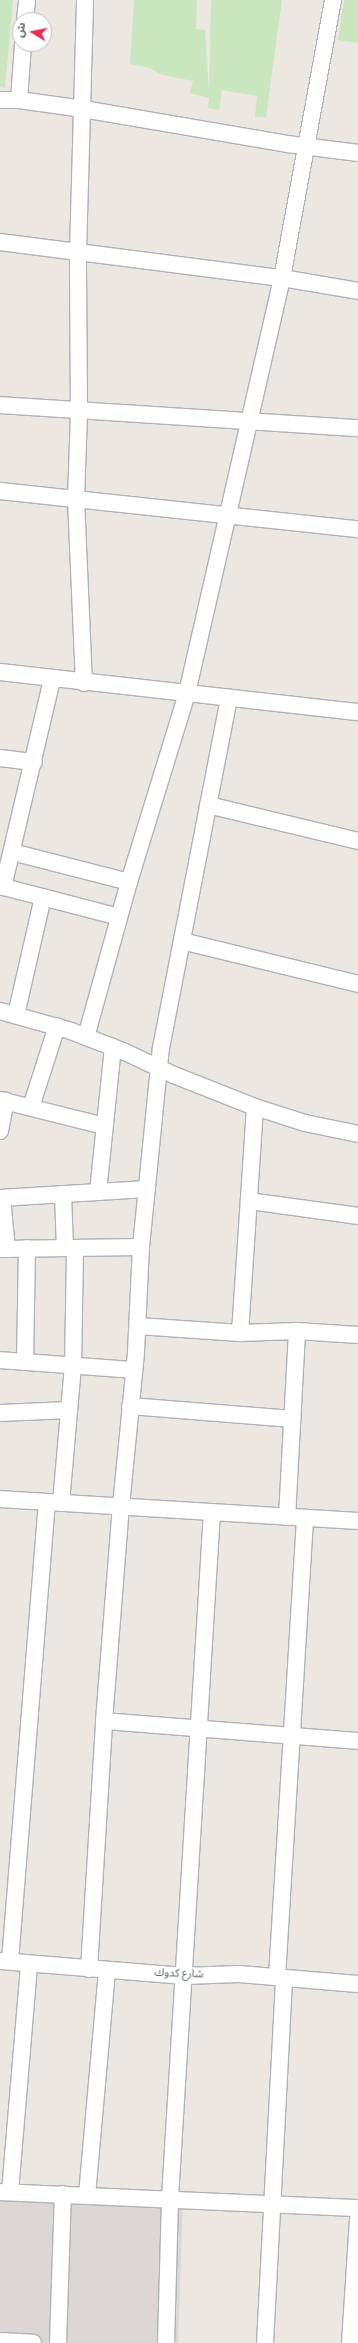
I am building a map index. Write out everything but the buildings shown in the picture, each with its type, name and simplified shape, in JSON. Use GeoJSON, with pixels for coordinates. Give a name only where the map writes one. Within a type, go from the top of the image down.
{"type":"FeatureCollection","features":[{"type":"Feature","properties":{"kind":"street"},"geometry":{"type":"LineString","coordinates":[[26,12],[27,0]]}},
{"type":"Feature","properties":{"kind":"street"},"geometry":{"type":"LineString","coordinates":[[84,683],[76,499],[79,411],[78,252],[86,0]]}},
{"type":"Feature","properties":{"kind":"street"},"geometry":{"type":"LineString","coordinates":[[86,1037],[129,882],[187,693],[229,515],[282,278],[333,0]]}},
{"type":"Feature","properties":{"kind":"street"},"geometry":{"type":"LineString","coordinates":[[19,100],[22,52]]}},
{"type":"Feature","properties":{"kind":"street"},"geometry":{"type":"LineString","coordinates":[[0,100],[19,100],[82,109],[358,153]]}},
{"type":"Feature","properties":{"kind":"street"},"geometry":{"type":"LineString","coordinates":[[0,242],[282,278],[358,291]]}},
{"type":"Feature","properties":{"kind":"street"},"geometry":{"type":"LineString","coordinates":[[0,405],[358,428]]}},
{"type":"Feature","properties":{"kind":"street"},"geometry":{"type":"LineString","coordinates":[[0,491],[358,529]]}},
{"type":"Feature","properties":{"kind":"street"},"geometry":{"type":"LineString","coordinates":[[0,672],[84,683],[358,712]]}},
{"type":"Feature","properties":{"kind":"street"},"geometry":{"type":"LineString","coordinates":[[52,679],[34,762],[2,886],[119,917]]}},
{"type":"Feature","properties":{"kind":"street"},"geometry":{"type":"LineString","coordinates":[[89,1969],[104,1721],[121,1506],[138,1326],[141,1247],[161,1048],[229,698]]}},
{"type":"Feature","properties":{"kind":"street"},"geometry":{"type":"LineString","coordinates":[[0,758],[34,762]]}},
{"type":"Feature","properties":{"kind":"street"},"geometry":{"type":"LineString","coordinates":[[208,805],[358,841]]}},
{"type":"Feature","properties":{"kind":"street"},"geometry":{"type":"LineString","coordinates":[[12,852],[129,882]]}},
{"type":"Feature","properties":{"kind":"street"},"geometry":{"type":"LineString","coordinates":[[16,1015],[43,897]]}},
{"type":"Feature","properties":{"kind":"street"},"geometry":{"type":"LineString","coordinates":[[182,941],[358,984]]}},
{"type":"Feature","properties":{"kind":"street"},"geometry":{"type":"LineString","coordinates":[[0,1011],[57,1026],[113,1047],[160,1069],[255,1107],[305,1123],[358,1134]]}},
{"type":"Feature","properties":{"kind":"street"},"geometry":{"type":"LineString","coordinates":[[31,1107],[57,1026]]}},
{"type":"Feature","properties":{"kind":"street"},"geometry":{"type":"LineString","coordinates":[[98,1192],[113,1047]]}},
{"type":"Feature","properties":{"kind":"street"},"geometry":{"type":"LineString","coordinates":[[0,1131],[3,1100],[104,1126]]}},
{"type":"Feature","properties":{"kind":"street"},"geometry":{"type":"LineString","coordinates":[[240,1333],[255,1107]]}},
{"type":"Feature","properties":{"kind":"street"},"geometry":{"type":"LineString","coordinates":[[141,1247],[3,1249],[1,1198],[147,1189]]}},
{"type":"Feature","properties":{"kind":"street"},"geometry":{"type":"LineString","coordinates":[[5,1961],[54,1502],[69,1410],[73,1366],[70,1248],[64,1194]]}},
{"type":"Feature","properties":{"kind":"street"},"geometry":{"type":"LineString","coordinates":[[249,1201],[358,1216]]}},
{"type":"Feature","properties":{"kind":"street"},"geometry":{"type":"LineString","coordinates":[[25,1362],[27,1248]]}},
{"type":"Feature","properties":{"kind":"street"},"geometry":{"type":"LineString","coordinates":[[138,1326],[240,1333],[297,1331],[358,1335]]}},
{"type":"Feature","properties":{"kind":"street"},"geometry":{"type":"LineString","coordinates":[[287,1516],[297,1331]]}},
{"type":"Feature","properties":{"kind":"street"},"geometry":{"type":"LineString","coordinates":[[0,1360],[134,1370]]}},
{"type":"Feature","properties":{"kind":"street"},"geometry":{"type":"LineString","coordinates":[[130,1406],[292,1419]]}},
{"type":"Feature","properties":{"kind":"street"},"geometry":{"type":"LineString","coordinates":[[0,1413],[69,1410]]}},
{"type":"Feature","properties":{"kind":"street"},"geometry":{"type":"LineString","coordinates":[[0,1499],[358,1521]]}},
{"type":"Feature","properties":{"kind":"street"},"geometry":{"type":"LineString","coordinates":[[166,2343],[170,2198],[212,1512]]}},
{"type":"Feature","properties":{"kind":"street"},"geometry":{"type":"LineString","coordinates":[[265,2343],[272,2203],[290,1736],[304,1518]]}},
{"type":"Feature","properties":{"kind":"street"},"geometry":{"type":"LineString","coordinates":[[104,1721],[199,1730],[358,1741]]}},
{"type":"Feature","properties":{"kind":"street","name":"شارع كدوك"},"geometry":{"type":"LineString","coordinates":[[5,1961],[184,1976],[239,1974],[358,1984]]}},
{"type":"Feature","properties":{"kind":"street"},"geometry":{"type":"LineString","coordinates":[[29,1964],[5,2192],[170,2198],[358,2208]]}},
{"type":"Feature","properties":{"kind":"street"},"geometry":{"type":"LineString","coordinates":[[87,2195],[107,1970]]}},
{"type":"Feature","properties":{"kind":"street"},"geometry":{"type":"LineString","coordinates":[[58,2343],[63,2194]]}},
{"type":"Feature","properties":{"kind":"street"},"geometry":{"type":"LineString","coordinates":[[350,2343],[358,2218]]}},
{"type":"Feature","properties":{"kind":"street"},"geometry":{"type":"LineString","coordinates":[[0,2341],[33,2343]]}},
{"type":"Feature","properties":{"kind":"shaded area"},"geometry":{"type":"Polygon","coordinates":[[[0,2198],[183,2204],[178,2343],[0,2343],[0,2198]]]}},
{"type":"Feature","properties":{"kind":"green space"},"geometry":{"type":"Polygon","coordinates":[[[0,0],[13,0],[5,88],[0,87],[0,0]]]}},
{"type":"Feature","properties":{"kind":"green space"},"geometry":{"type":"Polygon","coordinates":[[[134,0],[197,0],[196,29],[205,30],[209,91],[211,0],[282,0],[266,117],[255,117],[257,96],[222,90],[219,110],[208,108],[209,98],[190,93],[193,81],[163,75],[147,67],[130,64],[134,0]]]}},
{"type":"Feature","properties":{"kind":"green space"},"geometry":{"type":"Polygon","coordinates":[[[344,0],[358,0],[358,43],[338,40],[344,0]]]}}]}
